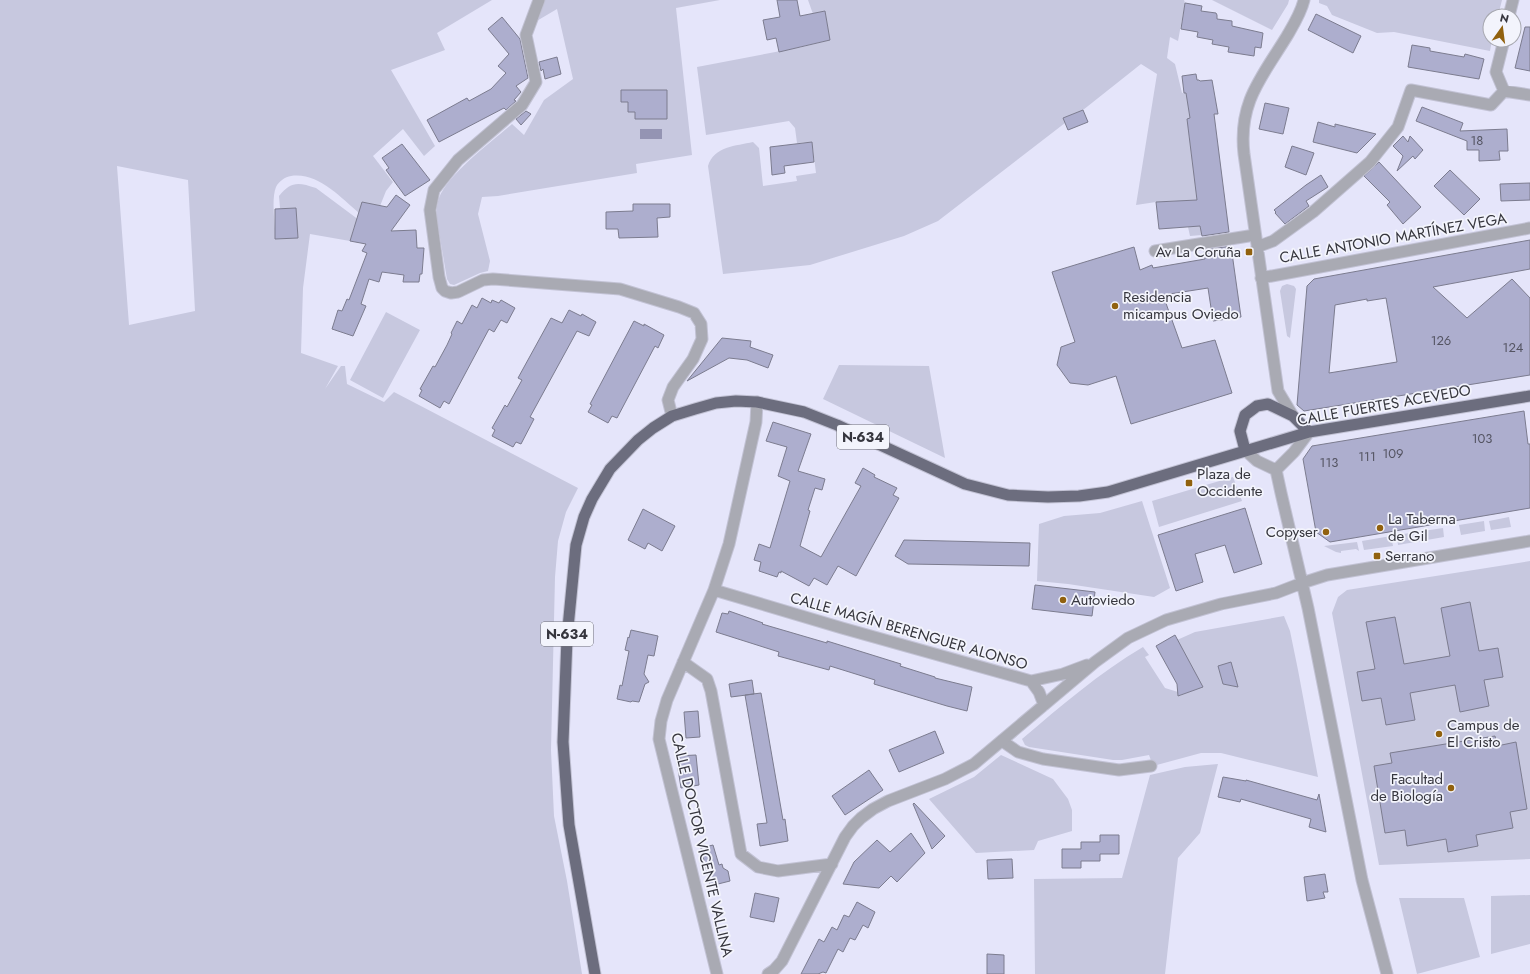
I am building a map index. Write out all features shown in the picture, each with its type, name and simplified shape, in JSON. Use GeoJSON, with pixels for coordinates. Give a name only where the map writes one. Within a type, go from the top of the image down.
{"type":"FeatureCollection","features":[{"type":"Feature","properties":{"kind":"highway","name":"CALLE FUERTES ACEVEDO"},"geometry":{"type":"LineString","coordinates":[[757,402],[804,412],[837,425],[965,484],[1008,495],[1048,497],[1079,496],[1108,492],[1308,432],[1530,396]]}},
{"type":"Feature","properties":{"kind":"highway","name":"N-634"},"geometry":{"type":"LineString","coordinates":[[595,974],[569,825],[563,742],[567,638],[576,545],[586,511],[610,469],[652,428],[672,416],[716,403],[736,401],[757,402]]}},
{"type":"Feature","properties":{"kind":"highway"},"geometry":{"type":"LineString","coordinates":[[1245,450],[1240,431],[1245,415],[1257,406],[1268,404],[1293,416],[1308,432]]}},
{"type":"Feature","properties":{"kind":"street"},"geometry":{"type":"LineString","coordinates":[[539,0],[526,35],[536,82],[522,105],[458,160],[434,190],[430,210],[439,277],[442,288],[451,293],[458,292],[483,280],[493,279],[610,288],[654,298],[694,313],[701,324],[702,339],[693,359],[673,387],[668,400],[672,416]]}},
{"type":"Feature","properties":{"kind":"street"},"geometry":{"type":"LineString","coordinates":[[1293,416],[1278,391],[1242,141],[1244,119],[1254,88],[1295,22],[1304,0]]}},
{"type":"Feature","properties":{"kind":"street"},"geometry":{"type":"LineString","coordinates":[[1502,48],[1496,72],[1504,91]]}},
{"type":"Feature","properties":{"kind":"street"},"geometry":{"type":"LineString","coordinates":[[1155,251],[1256,241],[1273,241],[1313,212],[1370,162],[1398,127],[1411,90],[1491,105],[1504,91]]}},
{"type":"Feature","properties":{"kind":"street"},"geometry":{"type":"LineString","coordinates":[[1504,91],[1530,95]]}},
{"type":"Feature","properties":{"kind":"street","name":"CALLE ANTONIO MARTÍNEZ VEGA"},"geometry":{"type":"LineString","coordinates":[[1261,278],[1530,228]]}},
{"type":"Feature","properties":{"kind":"street"},"geometry":{"type":"LineString","coordinates":[[1268,404],[1278,391]]}},
{"type":"Feature","properties":{"kind":"street","name":"CALLE DOCTOR VICENTE VALLINA"},"geometry":{"type":"LineString","coordinates":[[716,974],[659,739],[661,721],[667,700],[714,590],[729,544],[756,422],[757,402]]}},
{"type":"Feature","properties":{"kind":"street"},"geometry":{"type":"LineString","coordinates":[[1276,470],[1294,452],[1308,432]]}},
{"type":"Feature","properties":{"kind":"street"},"geometry":{"type":"LineString","coordinates":[[1245,450],[1257,461],[1276,470]]}},
{"type":"Feature","properties":{"kind":"street"},"geometry":{"type":"LineString","coordinates":[[1276,470],[1310,616],[1362,880],[1387,974]]}},
{"type":"Feature","properties":{"kind":"street"},"geometry":{"type":"LineString","coordinates":[[768,974],[782,961],[845,837],[861,818],[873,809],[888,801],[945,780],[974,764],[1095,662],[1128,638],[1166,620],[1221,604],[1276,593],[1327,575],[1530,541]]}},
{"type":"Feature","properties":{"kind":"street","name":"CALLE MAGÍN BERENGUER ALONSO"},"geometry":{"type":"LineString","coordinates":[[714,590],[842,628],[1031,681],[1063,674],[1095,662]]}},
{"type":"Feature","properties":{"kind":"street"},"geometry":{"type":"LineString","coordinates":[[683,662],[707,679],[711,690],[741,854],[758,867],[778,871],[832,864]]}},
{"type":"Feature","properties":{"kind":"street"},"geometry":{"type":"LineString","coordinates":[[1031,681],[1039,692],[1044,705]]}},
{"type":"Feature","properties":{"kind":"street"},"geometry":{"type":"LineString","coordinates":[[1002,741],[1018,752],[1043,759],[1119,770],[1151,766]]}},
{"type":"Feature","properties":{"kind":"shaded area"},"geometry":{"type":"Polygon","coordinates":[[[0,0],[492,0],[437,33],[445,50],[391,70],[435,146],[424,156],[403,129],[373,156],[393,182],[386,191],[380,206],[359,213],[336,193],[319,182],[301,176],[284,178],[276,187],[274,198],[276,239],[298,238],[296,208],[280,208],[279,196],[291,185],[295,184],[316,188],[367,226],[366,231],[354,227],[350,241],[310,234],[303,288],[301,353],[338,366],[325,389],[341,366],[345,366],[347,384],[384,402],[394,392],[578,488],[566,512],[558,541],[555,577],[551,750],[554,816],[567,881],[582,974],[0,974],[0,0]],[[117,166],[129,325],[195,311],[188,180],[117,166]]]}},
{"type":"Feature","properties":{"kind":"shaded area"},"geometry":{"type":"Polygon","coordinates":[[[543,0],[720,0],[676,8],[692,155],[636,164],[637,173],[498,196],[482,197],[478,214],[490,261],[488,271],[454,285],[450,284],[447,279],[436,214],[438,200],[444,189],[451,179],[471,159],[512,124],[524,135],[544,100],[573,79],[557,9],[535,22],[543,0]]]}},
{"type":"Feature","properties":{"kind":"shaded area"},"geometry":{"type":"Polygon","coordinates":[[[808,0],[1184,0],[1185,3],[1178,41],[1170,37],[1167,58],[1175,64],[1182,93],[1188,92],[1190,118],[1187,119],[1202,235],[1190,236],[1188,227],[1183,227],[1178,201],[1136,205],[1157,74],[1141,64],[1083,110],[1063,118],[1065,123],[938,221],[904,236],[810,265],[723,274],[708,166],[715,154],[726,148],[753,142],[759,148],[763,186],[797,181],[796,176],[816,173],[812,142],[797,143],[795,128],[789,121],[706,135],[697,67],[802,47],[830,40],[825,11],[813,14],[808,0]]]}},
{"type":"Feature","properties":{"kind":"shaded area"},"geometry":{"type":"Polygon","coordinates":[[[1212,0],[1289,0],[1272,30],[1212,0]]]}},
{"type":"Feature","properties":{"kind":"shaded area"},"geometry":{"type":"Polygon","coordinates":[[[1319,0],[1502,0],[1500,8],[1482,8],[1482,48],[1491,48],[1490,51],[1394,32],[1377,33],[1332,15],[1327,6],[1319,3],[1319,0]]]}},
{"type":"Feature","properties":{"kind":"shaded area"},"geometry":{"type":"Polygon","coordinates":[[[640,129],[662,129],[662,139],[640,139],[640,129]]]}},
{"type":"Feature","properties":{"kind":"shaded area"},"geometry":{"type":"Polygon","coordinates":[[[1287,284],[1294,286],[1296,289],[1290,338],[1287,336],[1280,291],[1282,286],[1287,284]]]}},
{"type":"Feature","properties":{"kind":"shaded area"},"geometry":{"type":"Polygon","coordinates":[[[386,312],[420,330],[383,398],[350,380],[386,312]]]}},
{"type":"Feature","properties":{"kind":"shaded area"},"geometry":{"type":"Polygon","coordinates":[[[839,365],[929,366],[945,458],[823,399],[839,365]]]}},
{"type":"Feature","properties":{"kind":"shaded area"},"geometry":{"type":"Polygon","coordinates":[[[1233,477],[1242,501],[1159,527],[1152,501],[1233,477]]]}},
{"type":"Feature","properties":{"kind":"shaded area"},"geometry":{"type":"Polygon","coordinates":[[[1142,501],[1170,588],[1154,597],[1068,584],[1037,581],[1039,524],[1064,516],[1100,513],[1142,501]]]}},
{"type":"Feature","properties":{"kind":"shaded area"},"geometry":{"type":"Polygon","coordinates":[[[1509,517],[1511,527],[1491,530],[1489,521],[1509,517]]]}},
{"type":"Feature","properties":{"kind":"shaded area"},"geometry":{"type":"Polygon","coordinates":[[[1484,521],[1485,531],[1461,535],[1459,525],[1484,521]]]}},
{"type":"Feature","properties":{"kind":"shaded area"},"geometry":{"type":"Polygon","coordinates":[[[1443,528],[1444,537],[1398,545],[1397,535],[1443,528]]]}},
{"type":"Feature","properties":{"kind":"shaded area"},"geometry":{"type":"Polygon","coordinates":[[[1391,536],[1393,546],[1364,550],[1362,541],[1391,536]]]}},
{"type":"Feature","properties":{"kind":"shaded area"},"geometry":{"type":"Polygon","coordinates":[[[1357,542],[1359,551],[1356,549],[1341,551],[1341,553],[1324,546],[1357,542]]]}},
{"type":"Feature","properties":{"kind":"shaded area"},"geometry":{"type":"Polygon","coordinates":[[[1530,561],[1530,859],[1379,865],[1332,613],[1338,597],[1347,590],[1530,561]]]}},
{"type":"Feature","properties":{"kind":"shaded area"},"geometry":{"type":"Polygon","coordinates":[[[1284,616],[1290,631],[1318,777],[1221,753],[1201,753],[1153,766],[1149,755],[1122,760],[1113,760],[1029,747],[1025,745],[1022,739],[1096,679],[1143,647],[1149,655],[1145,657],[1165,688],[1178,692],[1179,696],[1202,687],[1177,640],[1195,632],[1284,616]]]}},
{"type":"Feature","properties":{"kind":"shaded area"},"geometry":{"type":"Polygon","coordinates":[[[1001,755],[1053,779],[1068,799],[1072,810],[1072,831],[1038,841],[1034,850],[976,853],[929,799],[974,777],[1001,755]]]}},
{"type":"Feature","properties":{"kind":"shaded area"},"geometry":{"type":"Polygon","coordinates":[[[1218,764],[1200,833],[1178,858],[1165,974],[1035,974],[1034,879],[1122,878],[1150,775],[1185,767],[1218,764]]]}},
{"type":"Feature","properties":{"kind":"shaded area"},"geometry":{"type":"Polygon","coordinates":[[[1530,895],[1530,944],[1491,954],[1491,896],[1530,895]]]}},
{"type":"Feature","properties":{"kind":"shaded area"},"geometry":{"type":"Polygon","coordinates":[[[1399,898],[1464,898],[1480,957],[1417,974],[1399,898]]]}},
{"type":"Feature","properties":{"kind":"building"},"geometry":{"type":"Polygon","coordinates":[[[777,0],[797,0],[800,16],[825,11],[830,40],[779,52],[776,38],[767,40],[763,20],[780,17],[777,0]]]}},
{"type":"Feature","properties":{"kind":"building"},"geometry":{"type":"Polygon","coordinates":[[[1185,3],[1202,6],[1201,11],[1216,13],[1217,19],[1232,21],[1232,26],[1263,33],[1261,48],[1255,47],[1254,56],[1228,52],[1229,47],[1212,44],[1213,40],[1197,37],[1198,32],[1181,29],[1185,3]]]}},
{"type":"Feature","properties":{"kind":"building"},"geometry":{"type":"Polygon","coordinates":[[[1316,14],[1361,36],[1353,53],[1308,30],[1316,14]]]}},
{"type":"Feature","properties":{"kind":"building"},"geometry":{"type":"Polygon","coordinates":[[[502,17],[520,39],[528,78],[516,86],[521,92],[514,100],[516,101],[506,110],[504,108],[439,142],[427,120],[467,98],[469,101],[491,89],[506,73],[498,66],[509,54],[488,29],[502,17]]]}},
{"type":"Feature","properties":{"kind":"building"},"geometry":{"type":"Polygon","coordinates":[[[1525,27],[1530,27],[1530,71],[1515,68],[1520,48],[1522,48],[1522,39],[1525,27]]]}},
{"type":"Feature","properties":{"kind":"building"},"geometry":{"type":"Polygon","coordinates":[[[1412,45],[1430,48],[1430,51],[1464,57],[1465,54],[1484,59],[1479,79],[1408,67],[1412,45]]]}},
{"type":"Feature","properties":{"kind":"building"},"geometry":{"type":"Polygon","coordinates":[[[557,57],[561,74],[545,79],[543,69],[541,71],[539,62],[557,57]]]}},
{"type":"Feature","properties":{"kind":"building"},"geometry":{"type":"Polygon","coordinates":[[[1196,74],[1197,80],[1212,80],[1218,114],[1214,114],[1229,232],[1202,236],[1200,226],[1159,229],[1156,202],[1197,200],[1187,119],[1190,118],[1186,93],[1184,93],[1182,76],[1196,74]]]}},
{"type":"Feature","properties":{"kind":"building"},"geometry":{"type":"Polygon","coordinates":[[[621,90],[667,90],[667,119],[635,119],[635,112],[628,112],[628,102],[621,102],[621,90]]]}},
{"type":"Feature","properties":{"kind":"building"},"geometry":{"type":"Polygon","coordinates":[[[1265,103],[1289,108],[1283,134],[1259,129],[1265,103]]]}},
{"type":"Feature","properties":{"kind":"building"},"geometry":{"type":"Polygon","coordinates":[[[1422,107],[1463,123],[1460,131],[1507,129],[1508,151],[1499,151],[1500,160],[1479,161],[1479,150],[1467,150],[1467,141],[1416,121],[1422,107]]]}},
{"type":"Feature","properties":{"kind":"building"},"geometry":{"type":"Polygon","coordinates":[[[1083,110],[1088,122],[1068,130],[1063,118],[1083,110]]]}},
{"type":"Feature","properties":{"kind":"building"},"geometry":{"type":"Polygon","coordinates":[[[526,111],[531,114],[521,125],[516,119],[526,111]]]}},
{"type":"Feature","properties":{"kind":"building"},"geometry":{"type":"Polygon","coordinates":[[[1318,122],[1335,127],[1335,124],[1376,134],[1357,153],[1313,142],[1318,122]]]}},
{"type":"Feature","properties":{"kind":"building"},"geometry":{"type":"Polygon","coordinates":[[[1403,136],[1408,142],[1410,136],[1423,150],[1415,159],[1413,156],[1397,171],[1403,156],[1393,146],[1403,136]]]}},
{"type":"Feature","properties":{"kind":"building"},"geometry":{"type":"Polygon","coordinates":[[[812,142],[814,162],[784,166],[785,173],[772,175],[770,147],[812,142]]]}},
{"type":"Feature","properties":{"kind":"building"},"geometry":{"type":"Polygon","coordinates":[[[402,144],[430,180],[405,196],[386,170],[389,168],[382,158],[402,144]]]}},
{"type":"Feature","properties":{"kind":"building"},"geometry":{"type":"Polygon","coordinates":[[[1292,146],[1314,153],[1306,175],[1285,167],[1292,146]]]}},
{"type":"Feature","properties":{"kind":"building"},"geometry":{"type":"Polygon","coordinates":[[[1379,162],[1421,207],[1403,224],[1387,205],[1390,202],[1364,176],[1379,162]]]}},
{"type":"Feature","properties":{"kind":"building"},"geometry":{"type":"Polygon","coordinates":[[[1450,170],[1480,199],[1464,215],[1434,186],[1450,170]]]}},
{"type":"Feature","properties":{"kind":"building"},"geometry":{"type":"Polygon","coordinates":[[[1321,175],[1328,187],[1306,201],[1309,206],[1285,224],[1274,210],[1321,175]]]}},
{"type":"Feature","properties":{"kind":"building"},"geometry":{"type":"Polygon","coordinates":[[[1530,183],[1530,200],[1501,201],[1500,184],[1530,183]]]}},
{"type":"Feature","properties":{"kind":"building"},"geometry":{"type":"Polygon","coordinates":[[[396,195],[410,205],[391,231],[416,230],[417,248],[424,248],[422,274],[420,274],[419,282],[403,282],[404,275],[382,272],[379,282],[369,279],[361,304],[366,306],[353,336],[332,329],[338,310],[342,311],[347,299],[349,300],[367,253],[362,251],[366,244],[350,241],[362,202],[387,207],[396,195]]]}},
{"type":"Feature","properties":{"kind":"building"},"geometry":{"type":"Polygon","coordinates":[[[633,204],[670,204],[670,217],[657,218],[658,237],[619,238],[618,229],[606,229],[606,212],[633,211],[633,204]]]}},
{"type":"Feature","properties":{"kind":"building"},"geometry":{"type":"Polygon","coordinates":[[[296,208],[298,238],[275,239],[275,209],[296,208]]]}},
{"type":"Feature","properties":{"kind":"building"},"geometry":{"type":"Polygon","coordinates":[[[1530,240],[1530,269],[1433,287],[1467,318],[1512,279],[1530,298],[1530,375],[1304,411],[1297,405],[1307,286],[1314,279],[1530,240]],[[1386,298],[1367,301],[1367,299],[1335,305],[1329,373],[1397,362],[1386,298]]]}},
{"type":"Feature","properties":{"kind":"building","name":"Residencia micampus Oviedo"},"geometry":{"type":"Polygon","coordinates":[[[1231,246],[1241,317],[1213,321],[1208,288],[1163,295],[1182,348],[1215,340],[1232,393],[1131,424],[1116,376],[1088,385],[1070,383],[1057,365],[1061,347],[1075,342],[1052,272],[1134,247],[1140,270],[1152,265],[1153,268],[1205,259],[1204,250],[1231,246]]]}},
{"type":"Feature","properties":{"kind":"building"},"geometry":{"type":"Polygon","coordinates":[[[482,298],[491,303],[492,300],[499,303],[501,300],[515,308],[507,323],[501,320],[494,332],[489,329],[449,404],[444,401],[440,408],[419,396],[422,390],[420,389],[433,366],[435,367],[447,345],[457,321],[462,324],[472,305],[477,308],[482,298]]]}},
{"type":"Feature","properties":{"kind":"building"},"geometry":{"type":"Polygon","coordinates":[[[569,310],[581,316],[582,314],[596,322],[589,336],[577,331],[530,417],[534,419],[521,444],[516,442],[513,447],[492,436],[495,430],[492,428],[505,405],[507,407],[522,380],[518,378],[551,318],[562,323],[569,310]]]}},
{"type":"Feature","properties":{"kind":"building"},"geometry":{"type":"Polygon","coordinates":[[[634,321],[644,326],[644,324],[664,335],[658,348],[655,346],[617,418],[612,416],[608,423],[588,412],[592,405],[590,404],[634,321]]]}},
{"type":"Feature","properties":{"kind":"building"},"geometry":{"type":"Polygon","coordinates":[[[722,338],[751,341],[750,347],[773,355],[768,368],[747,360],[729,358],[687,381],[722,338]]]}},
{"type":"Feature","properties":{"kind":"building"},"geometry":{"type":"Polygon","coordinates":[[[1524,411],[1528,444],[1530,444],[1530,508],[1330,542],[1316,532],[1303,459],[1312,446],[1524,411]]]}},
{"type":"Feature","properties":{"kind":"building"},"geometry":{"type":"Polygon","coordinates":[[[773,422],[811,434],[798,471],[825,479],[822,490],[815,488],[808,510],[810,511],[800,546],[821,557],[861,486],[855,483],[863,468],[875,475],[874,477],[897,488],[893,495],[899,498],[856,576],[838,566],[827,585],[814,578],[809,586],[781,571],[777,577],[759,571],[761,562],[754,560],[759,544],[770,548],[790,481],[778,476],[787,447],[766,441],[773,422]]]}},
{"type":"Feature","properties":{"kind":"building"},"geometry":{"type":"Polygon","coordinates":[[[1245,508],[1262,564],[1234,573],[1225,545],[1195,554],[1203,582],[1176,591],[1158,535],[1245,508]]]}},
{"type":"Feature","properties":{"kind":"building"},"geometry":{"type":"Polygon","coordinates":[[[643,509],[675,526],[662,551],[648,543],[645,549],[628,540],[643,509]]]}},
{"type":"Feature","properties":{"kind":"building"},"geometry":{"type":"Polygon","coordinates":[[[904,540],[1030,543],[1029,566],[908,564],[895,556],[904,540]]]}},
{"type":"Feature","properties":{"kind":"building","name":"Autoviedo"},"geometry":{"type":"Polygon","coordinates":[[[1035,585],[1095,592],[1092,616],[1032,609],[1035,585]]]}},
{"type":"Feature","properties":{"kind":"building"},"geometry":{"type":"Polygon","coordinates":[[[1470,602],[1479,651],[1498,648],[1503,677],[1484,680],[1489,706],[1460,712],[1455,685],[1410,693],[1415,720],[1386,725],[1381,698],[1362,701],[1357,672],[1375,669],[1366,622],[1395,617],[1404,664],[1450,656],[1441,608],[1470,602]]]}},
{"type":"Feature","properties":{"kind":"building"},"geometry":{"type":"Polygon","coordinates":[[[729,611],[763,623],[762,624],[827,643],[827,641],[901,664],[900,666],[935,678],[972,687],[967,711],[874,684],[875,680],[830,666],[829,670],[778,656],[779,652],[716,632],[722,613],[728,614],[729,611]]]}},
{"type":"Feature","properties":{"kind":"building"},"geometry":{"type":"Polygon","coordinates":[[[631,630],[658,636],[654,656],[648,655],[644,674],[649,682],[645,684],[639,702],[617,699],[620,685],[622,686],[629,651],[625,650],[631,630]]]}},
{"type":"Feature","properties":{"kind":"building"},"geometry":{"type":"Polygon","coordinates":[[[1175,635],[1203,687],[1178,696],[1177,684],[1156,646],[1175,635]]]}},
{"type":"Feature","properties":{"kind":"building"},"geometry":{"type":"Polygon","coordinates":[[[1231,662],[1238,687],[1223,684],[1218,666],[1231,662]]]}},
{"type":"Feature","properties":{"kind":"building"},"geometry":{"type":"Polygon","coordinates":[[[752,680],[754,694],[731,697],[729,684],[752,680]]]}},
{"type":"Feature","properties":{"kind":"building"},"geometry":{"type":"Polygon","coordinates":[[[761,693],[788,841],[760,846],[757,824],[767,823],[745,695],[761,693]]]}},
{"type":"Feature","properties":{"kind":"building"},"geometry":{"type":"Polygon","coordinates":[[[698,711],[700,737],[686,738],[684,712],[698,711]]]}},
{"type":"Feature","properties":{"kind":"building"},"geometry":{"type":"Polygon","coordinates":[[[935,731],[944,753],[899,772],[889,750],[935,731]]]}},
{"type":"Feature","properties":{"kind":"building","name":"Facultad de Biología"},"geometry":{"type":"Polygon","coordinates":[[[1495,736],[1497,746],[1516,742],[1527,809],[1510,812],[1513,828],[1476,835],[1478,846],[1448,852],[1446,839],[1407,846],[1405,830],[1385,833],[1374,766],[1392,763],[1390,753],[1495,736]]]}},
{"type":"Feature","properties":{"kind":"building"},"geometry":{"type":"Polygon","coordinates":[[[696,755],[699,785],[681,788],[676,756],[696,755]]]}},
{"type":"Feature","properties":{"kind":"building"},"geometry":{"type":"Polygon","coordinates":[[[869,770],[883,790],[845,815],[832,796],[869,770]]]}},
{"type":"Feature","properties":{"kind":"building"},"geometry":{"type":"Polygon","coordinates":[[[1223,777],[1246,780],[1317,800],[1319,794],[1326,832],[1309,827],[1311,819],[1241,799],[1240,802],[1218,797],[1223,777]]]}},
{"type":"Feature","properties":{"kind":"building"},"geometry":{"type":"Polygon","coordinates":[[[914,803],[945,836],[932,849],[913,804],[914,803]]]}},
{"type":"Feature","properties":{"kind":"building"},"geometry":{"type":"Polygon","coordinates":[[[911,833],[925,853],[897,882],[891,876],[879,888],[843,884],[854,862],[877,840],[890,852],[911,833]]]}},
{"type":"Feature","properties":{"kind":"building"},"geometry":{"type":"Polygon","coordinates":[[[1100,835],[1119,835],[1119,854],[1100,854],[1100,861],[1081,861],[1081,868],[1062,868],[1062,849],[1081,849],[1081,842],[1100,842],[1100,835]]]}},
{"type":"Feature","properties":{"kind":"building"},"geometry":{"type":"Polygon","coordinates":[[[713,845],[719,865],[722,864],[723,868],[728,871],[730,881],[710,886],[701,848],[713,845]]]}},
{"type":"Feature","properties":{"kind":"building"},"geometry":{"type":"Polygon","coordinates":[[[1012,859],[1013,878],[988,879],[987,860],[1012,859]]]}},
{"type":"Feature","properties":{"kind":"building"},"geometry":{"type":"Polygon","coordinates":[[[1325,874],[1328,892],[1323,892],[1325,898],[1307,901],[1304,877],[1325,874]]]}},
{"type":"Feature","properties":{"kind":"building"},"geometry":{"type":"Polygon","coordinates":[[[755,893],[779,898],[774,922],[750,917],[755,893]]]}},
{"type":"Feature","properties":{"kind":"building"},"geometry":{"type":"Polygon","coordinates":[[[857,902],[875,912],[868,928],[863,925],[855,940],[850,938],[843,952],[838,949],[826,973],[801,974],[819,939],[824,942],[832,927],[837,930],[844,915],[849,917],[857,902]]]}},
{"type":"Feature","properties":{"kind":"building"},"geometry":{"type":"Polygon","coordinates":[[[987,954],[1004,955],[1004,974],[987,974],[987,954]]]}},
{"type":"Feature","properties":{"kind":"place","name":"Av La Coruña"},"geometry":{"type":"Point","coordinates":[1249,252]}},
{"type":"Feature","properties":{"kind":"place","name":"Residencia micampus Oviedo"},"geometry":{"type":"Point","coordinates":[1115,306]}},
{"type":"Feature","properties":{"kind":"place","name":"Plaza de Occidente"},"geometry":{"type":"Point","coordinates":[1189,483]}},
{"type":"Feature","properties":{"kind":"place","name":"La Taberna de Gil"},"geometry":{"type":"Point","coordinates":[1380,528]}},
{"type":"Feature","properties":{"kind":"place","name":"Copyser"},"geometry":{"type":"Point","coordinates":[1326,532]}},
{"type":"Feature","properties":{"kind":"place","name":"Serrano"},"geometry":{"type":"Point","coordinates":[1377,556]}},
{"type":"Feature","properties":{"kind":"place","name":"Autoviedo"},"geometry":{"type":"Point","coordinates":[1063,600]}},
{"type":"Feature","properties":{"kind":"place","name":"Campus de El Cristo"},"geometry":{"type":"Point","coordinates":[1439,734]}},
{"type":"Feature","properties":{"kind":"place","name":"Facultad de Biología"},"geometry":{"type":"Point","coordinates":[1451,788]}}]}
